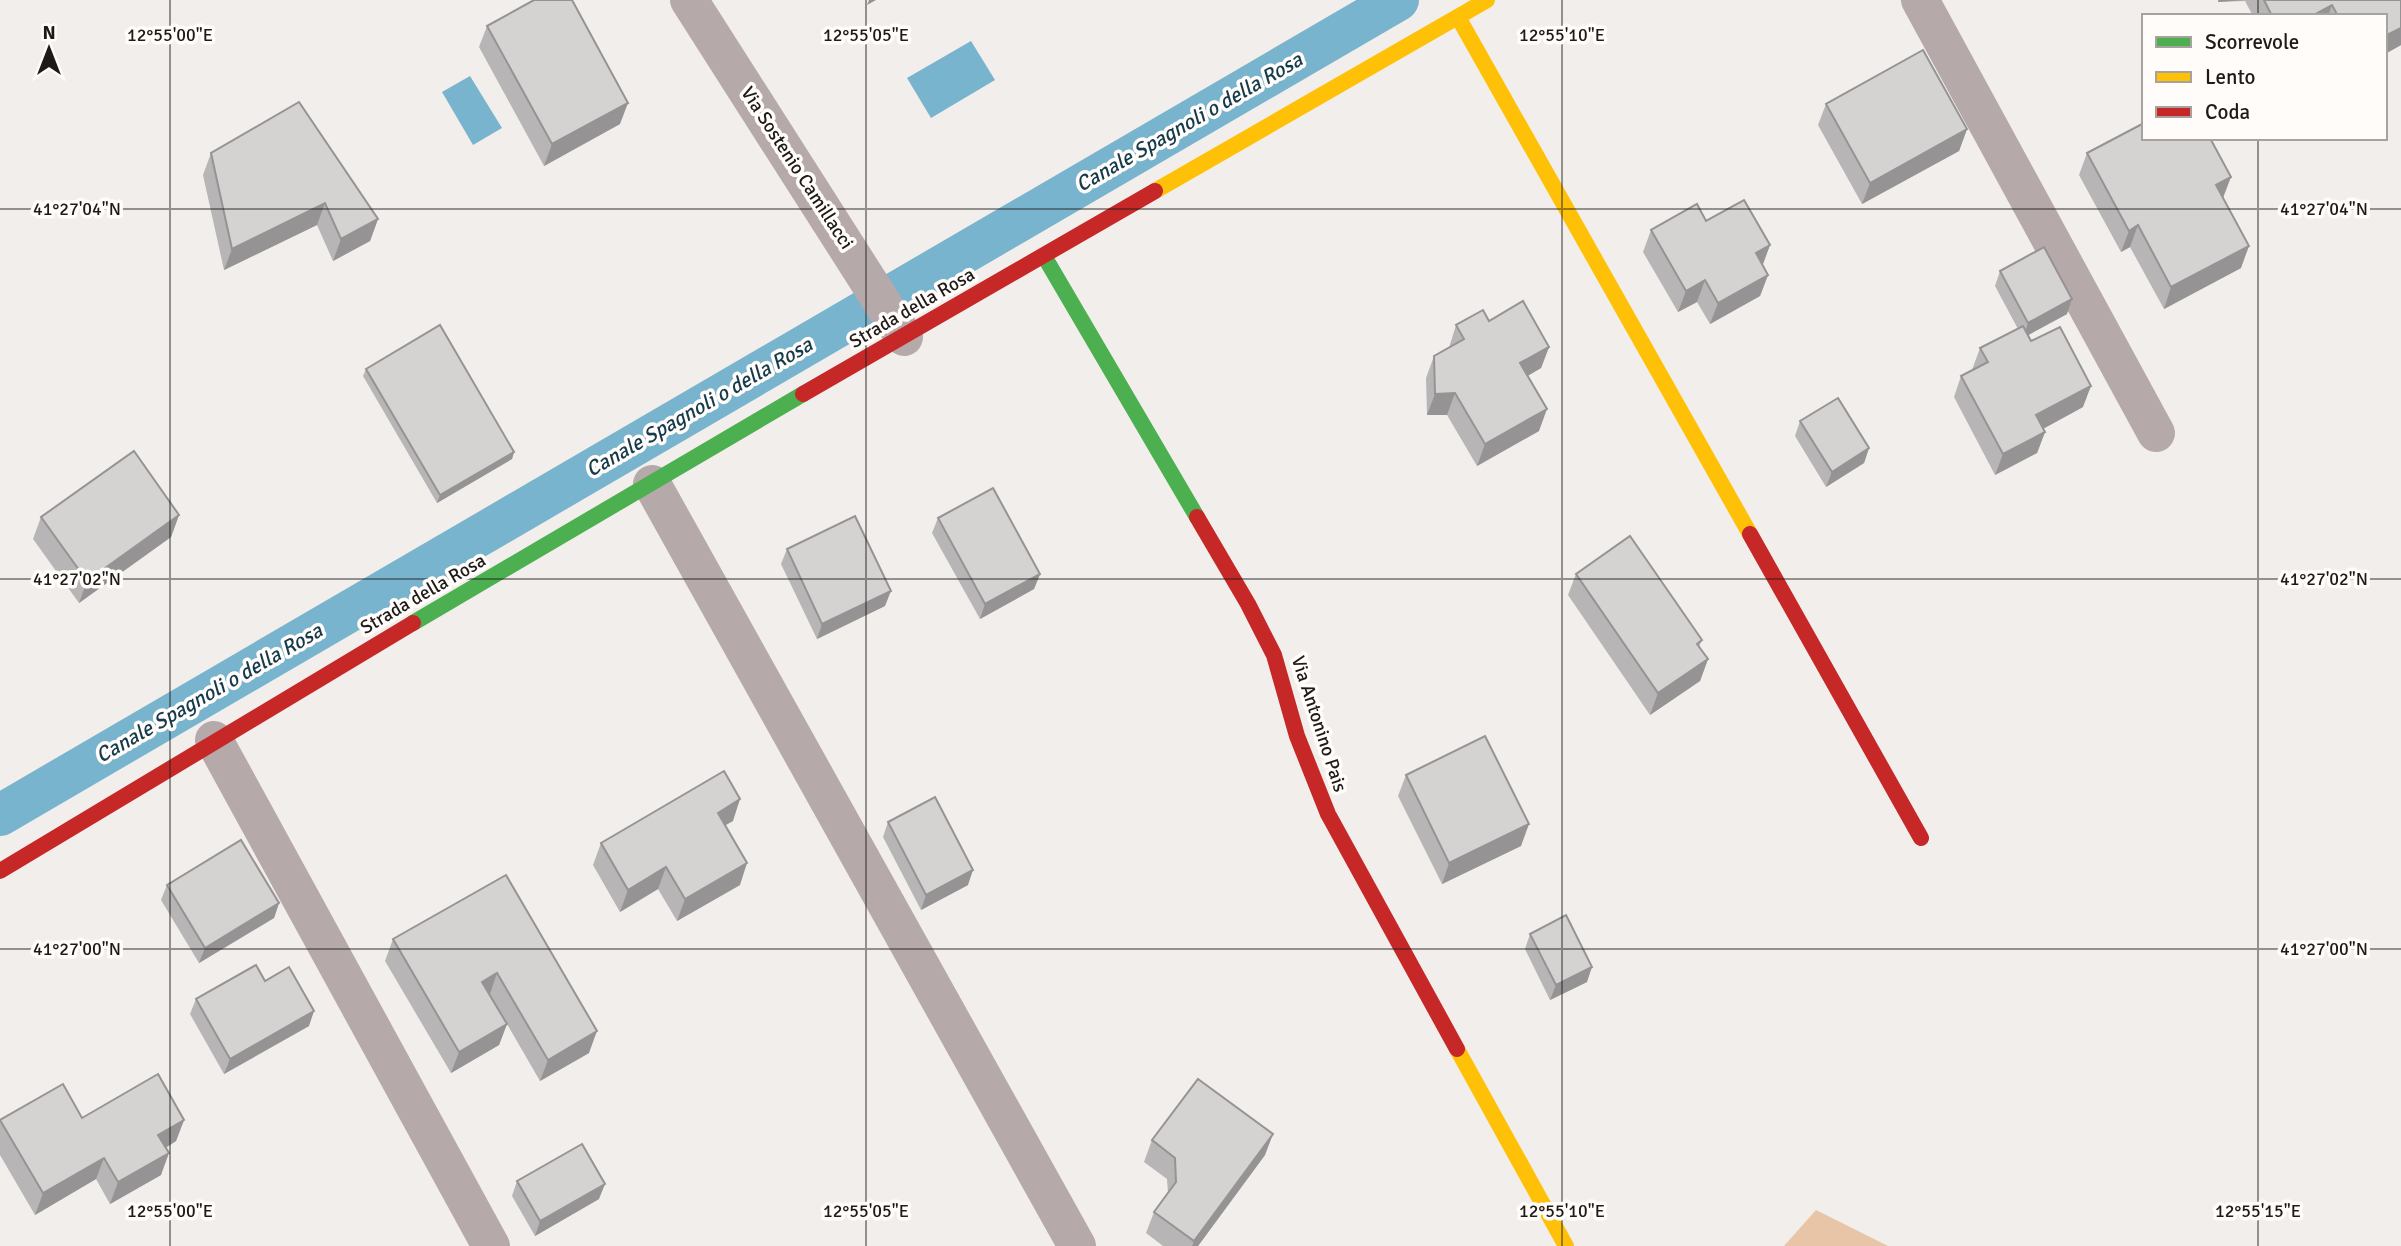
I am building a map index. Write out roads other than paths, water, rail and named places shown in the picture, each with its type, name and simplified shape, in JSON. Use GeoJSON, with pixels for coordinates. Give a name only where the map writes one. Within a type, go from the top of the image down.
{"type":"FeatureCollection","features":[{"type":"Feature","properties":{"kind":"street","name":"Via Sostenio Camillacci"},"geometry":{"type":"LineString","coordinates":[[689,0],[904,337]]}},
{"type":"Feature","properties":{"kind":"street","name":"Strada della Rosa"},"geometry":{"type":"LineString","coordinates":[[0,872],[214,740],[1487,0]]}},
{"type":"Feature","properties":{"kind":"street"},"geometry":{"type":"LineString","coordinates":[[1920,0],[2156,433]]}},
{"type":"Feature","properties":{"kind":"street"},"geometry":{"type":"LineString","coordinates":[[1458,17],[1920,838]]}},
{"type":"Feature","properties":{"kind":"street","name":"Via Antonino Pais"},"geometry":{"type":"LineString","coordinates":[[1044,256],[1248,604],[1274,655],[1297,736],[1328,814],[1566,1246]]}},
{"type":"Feature","properties":{"kind":"street"},"geometry":{"type":"LineString","coordinates":[[652,484],[1077,1246]]}},
{"type":"Feature","properties":{"kind":"street"},"geometry":{"type":"LineString","coordinates":[[214,740],[491,1246]]}},
{"type":"Feature","properties":{"kind":"water"},"geometry":{"type":"Polygon","coordinates":[[[971,41],[995,80],[931,118],[907,78],[971,41]]]}},
{"type":"Feature","properties":{"kind":"water"},"geometry":{"type":"Polygon","coordinates":[[[470,76],[502,128],[473,145],[442,92],[470,76]]]}},
{"type":"Feature","properties":{"kind":"waterway","name":"Canale Spagnoli o della Rosa"},"geometry":{"type":"LineString","coordinates":[[0,815],[1398,0]]}}]}
